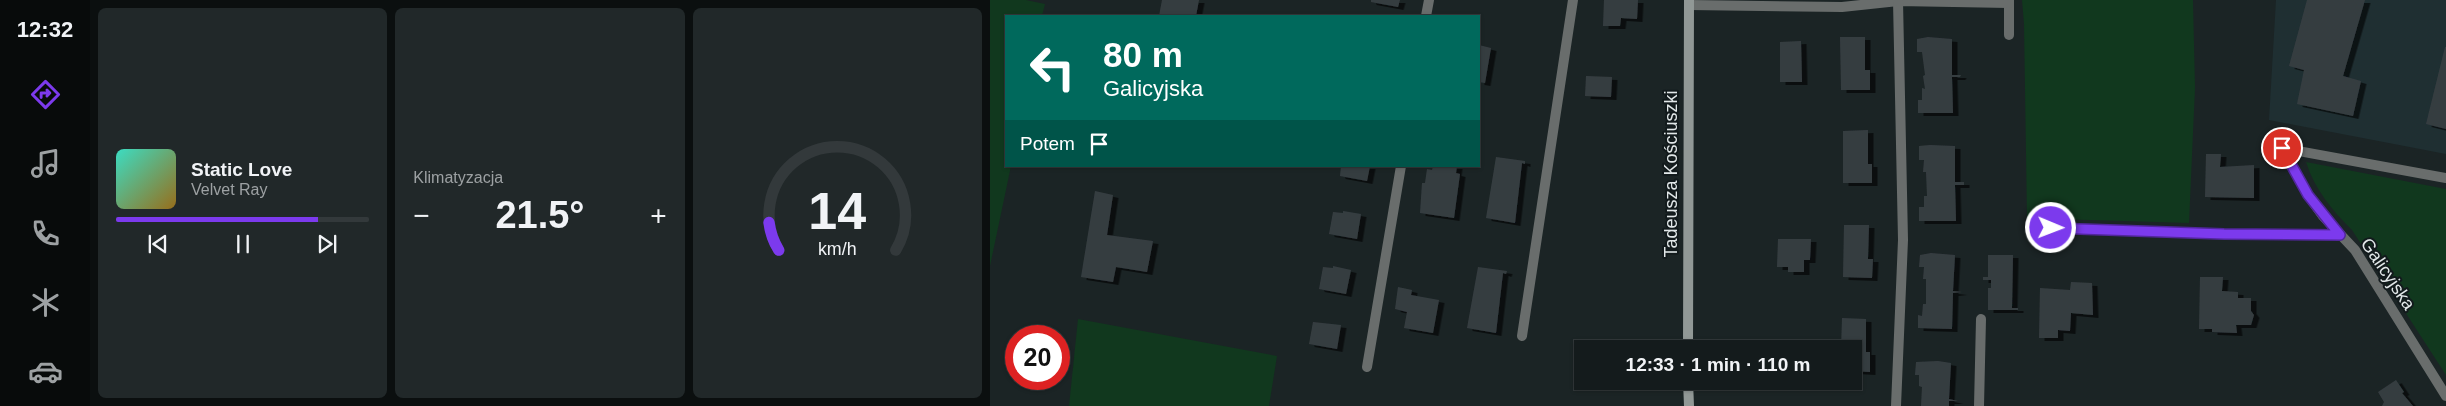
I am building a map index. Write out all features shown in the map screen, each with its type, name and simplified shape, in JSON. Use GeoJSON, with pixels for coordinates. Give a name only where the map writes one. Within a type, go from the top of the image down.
{"type":"FeatureCollection","features":[{"type":"Feature","properties":{"kind":"street"},"geometry":{"type":"LineString","coordinates":[[1426,15],[1429,0]]}},
{"type":"Feature","properties":{"kind":"street"},"geometry":{"type":"LineString","coordinates":[[1522,336],[1573,0]]}},
{"type":"Feature","properties":{"kind":"street"},"geometry":{"type":"LineString","coordinates":[[1896,406],[1903,240],[1898,1]]}},
{"type":"Feature","properties":{"kind":"street"},"geometry":{"type":"LineString","coordinates":[[1689,3],[1842,7],[1898,1],[2009,1],[2009,35]]}},
{"type":"Feature","properties":{"kind":"street","name":"Tadeusza Kościuszki"},"geometry":{"type":"LineString","coordinates":[[1688,340],[1689,3]]}},
{"type":"Feature","properties":{"kind":"street","name":"Galicyjska"},"geometry":{"type":"LineString","coordinates":[[2446,178],[2282,148],[2308,195],[2340,235],[2355,250],[2376,281],[2446,396]]}},
{"type":"Feature","properties":{"kind":"street"},"geometry":{"type":"LineString","coordinates":[[1367,367],[1401,167]]}},
{"type":"Feature","properties":{"kind":"street"},"geometry":{"type":"LineString","coordinates":[[2051,228],[2224,234],[2340,235]]}},
{"type":"Feature","properties":{"kind":"street"},"geometry":{"type":"LineString","coordinates":[[1979,406],[1981,319]]}},
{"type":"Feature","properties":{"kind":"street"},"geometry":{"type":"LineString","coordinates":[[1688,390],[1689,406]]}},
{"type":"Feature","properties":{"kind":"shaded area"},"geometry":{"type":"Polygon","coordinates":[[[2276,0],[2446,0],[2446,154],[2269,120],[2276,0]]]}},
{"type":"Feature","properties":{"kind":"green space"},"geometry":{"type":"Polygon","coordinates":[[[990,0],[1026,0],[1045,4],[1042,15],[1005,15],[1005,167],[1011,167],[990,266],[990,0]]]}},
{"type":"Feature","properties":{"kind":"green space"},"geometry":{"type":"Polygon","coordinates":[[[2022,0],[2193,0],[2195,88],[2189,223],[2027,218],[2022,0]]]}},
{"type":"Feature","properties":{"kind":"green space"},"geometry":{"type":"Polygon","coordinates":[[[2306,162],[2446,189],[2446,375],[2352,230],[2319,191],[2306,162]]]}},
{"type":"Feature","properties":{"kind":"green space"},"geometry":{"type":"Polygon","coordinates":[[[1078,319],[1277,356],[1269,406],[1069,406],[1078,319]]]}},
{"type":"Feature","properties":{"kind":"building"},"geometry":{"type":"Polygon","coordinates":[[[1162,0],[1199,0],[1196,15],[1159,15],[1162,0]]]}},
{"type":"Feature","properties":{"kind":"building"},"geometry":{"type":"Polygon","coordinates":[[[1371,0],[1400,0],[1398,7],[1371,2],[1371,0]]]}},
{"type":"Feature","properties":{"kind":"building"},"geometry":{"type":"Polygon","coordinates":[[[1604,0],[1638,0],[1637,19],[1621,18],[1620,26],[1603,26],[1604,0]]]}},
{"type":"Feature","properties":{"kind":"building"},"geometry":{"type":"Polygon","coordinates":[[[2307,0],[2365,0],[2343,76],[2361,81],[2353,116],[2297,104],[2304,70],[2289,66],[2307,0]]]}},
{"type":"Feature","properties":{"kind":"building"},"geometry":{"type":"Polygon","coordinates":[[[1840,37],[1865,37],[1865,70],[1870,70],[1870,90],[1841,90],[1840,37]]]}},
{"type":"Feature","properties":{"kind":"building"},"geometry":{"type":"Polygon","coordinates":[[[1928,37],[1952,39],[1952,75],[1961,75],[1960,77],[1952,77],[1953,113],[1918,113],[1918,100],[1922,100],[1922,88],[1925,89],[1923,76],[1925,75],[1922,52],[1917,52],[1917,39],[1928,37]]]}},
{"type":"Feature","properties":{"kind":"building"},"geometry":{"type":"Polygon","coordinates":[[[1801,41],[1802,82],[1780,82],[1780,42],[1801,41]]]}},
{"type":"Feature","properties":{"kind":"building"},"geometry":{"type":"Polygon","coordinates":[[[1480,45],[1491,48],[1485,83],[1480,82],[1480,45]]]}},
{"type":"Feature","properties":{"kind":"building"},"geometry":{"type":"Polygon","coordinates":[[[2446,47],[2446,129],[2426,124],[2446,47]]]}},
{"type":"Feature","properties":{"kind":"building"},"geometry":{"type":"Polygon","coordinates":[[[1586,76],[1612,77],[1611,97],[1585,96],[1586,76]]]}},
{"type":"Feature","properties":{"kind":"building"},"geometry":{"type":"Polygon","coordinates":[[[1868,130],[1868,164],[1872,164],[1872,183],[1843,183],[1843,131],[1868,130]]]}},
{"type":"Feature","properties":{"kind":"building"},"geometry":{"type":"Polygon","coordinates":[[[1919,146],[1955,146],[1955,182],[1964,182],[1964,185],[1955,185],[1956,221],[1919,221],[1919,207],[1924,207],[1924,196],[1927,196],[1926,172],[1923,172],[1924,160],[1919,160],[1919,146]]]}},
{"type":"Feature","properties":{"kind":"building"},"geometry":{"type":"Polygon","coordinates":[[[2206,154],[2221,154],[2220,167],[2254,165],[2254,198],[2205,197],[2206,154]]]}},
{"type":"Feature","properties":{"kind":"building"},"geometry":{"type":"Polygon","coordinates":[[[1496,157],[1525,161],[1525,164],[1522,163],[1515,223],[1486,218],[1496,157]]]}},
{"type":"Feature","properties":{"kind":"building"},"geometry":{"type":"Polygon","coordinates":[[[1341,167],[1370,167],[1367,181],[1340,176],[1341,167]]]}},
{"type":"Feature","properties":{"kind":"building"},"geometry":{"type":"Polygon","coordinates":[[[1433,167],[1457,167],[1456,173],[1460,174],[1454,218],[1420,213],[1422,183],[1425,183],[1427,169],[1432,170],[1433,167]]]}},
{"type":"Feature","properties":{"kind":"building"},"geometry":{"type":"Polygon","coordinates":[[[1095,191],[1113,195],[1107,235],[1153,241],[1147,272],[1116,267],[1113,282],[1081,277],[1095,191]]]}},
{"type":"Feature","properties":{"kind":"building"},"geometry":{"type":"Polygon","coordinates":[[[1343,211],[1361,214],[1357,239],[1329,234],[1333,212],[1343,213],[1343,211]]]}},
{"type":"Feature","properties":{"kind":"building"},"geometry":{"type":"Polygon","coordinates":[[[1844,225],[1869,225],[1868,259],[1873,259],[1872,278],[1843,277],[1844,225]]]}},
{"type":"Feature","properties":{"kind":"building"},"geometry":{"type":"Polygon","coordinates":[[[1778,239],[1811,239],[1810,260],[1804,260],[1804,272],[1788,272],[1788,267],[1777,267],[1778,239]]]}},
{"type":"Feature","properties":{"kind":"building"},"geometry":{"type":"Polygon","coordinates":[[[1931,253],[1955,255],[1953,291],[1962,292],[1953,293],[1952,329],[1918,328],[1918,315],[1922,316],[1923,304],[1926,304],[1926,279],[1923,279],[1924,267],[1919,267],[1920,255],[1931,253]]]}},
{"type":"Feature","properties":{"kind":"building"},"geometry":{"type":"Polygon","coordinates":[[[1988,255],[2013,255],[2012,308],[2018,308],[2018,310],[1988,310],[1988,288],[1991,288],[1991,280],[1983,280],[1983,277],[1988,277],[1988,255]]]}},
{"type":"Feature","properties":{"kind":"building"},"geometry":{"type":"Polygon","coordinates":[[[1333,266],[1351,270],[1346,294],[1319,289],[1323,267],[1333,268],[1333,266]]]}},
{"type":"Feature","properties":{"kind":"building"},"geometry":{"type":"Polygon","coordinates":[[[1478,267],[1507,271],[1506,274],[1503,273],[1496,333],[1467,328],[1478,267]]]}},
{"type":"Feature","properties":{"kind":"building"},"geometry":{"type":"Polygon","coordinates":[[[2200,277],[2223,277],[2222,291],[2238,292],[2238,298],[2251,298],[2251,311],[2254,315],[2251,325],[2236,325],[2237,333],[2212,332],[2212,329],[2199,329],[2200,277]]]}},
{"type":"Feature","properties":{"kind":"building"},"geometry":{"type":"Polygon","coordinates":[[[2071,282],[2092,283],[2093,315],[2071,313],[2070,331],[2058,330],[2058,338],[2039,338],[2040,288],[2070,290],[2071,282]]]}},
{"type":"Feature","properties":{"kind":"building"},"geometry":{"type":"Polygon","coordinates":[[[1398,287],[1412,290],[1411,295],[1439,300],[1433,333],[1404,328],[1407,312],[1395,309],[1398,287]]]}},
{"type":"Feature","properties":{"kind":"building"},"geometry":{"type":"Polygon","coordinates":[[[1842,318],[1866,319],[1866,352],[1870,352],[1870,372],[1862,372],[1862,340],[1841,340],[1842,318]]]}},
{"type":"Feature","properties":{"kind":"building"},"geometry":{"type":"Polygon","coordinates":[[[1313,322],[1341,325],[1337,349],[1309,344],[1313,322]]]}},
{"type":"Feature","properties":{"kind":"building"},"geometry":{"type":"Polygon","coordinates":[[[1938,361],[1951,363],[1949,399],[1958,401],[1949,401],[1949,406],[1921,406],[1922,387],[1919,386],[1919,375],[1915,375],[1916,362],[1938,361]]]}},
{"type":"Feature","properties":{"kind":"building"},"geometry":{"type":"Polygon","coordinates":[[[2396,380],[2404,392],[2402,393],[2413,406],[2382,406],[2384,402],[2378,392],[2396,380]]]}},
{"type":"Feature","properties":{"kind":"route"},"geometry":{"type":"LineString","coordinates":[[2051,228],[2224,234],[2340,235],[2308,195],[2282,148]]}}]}
